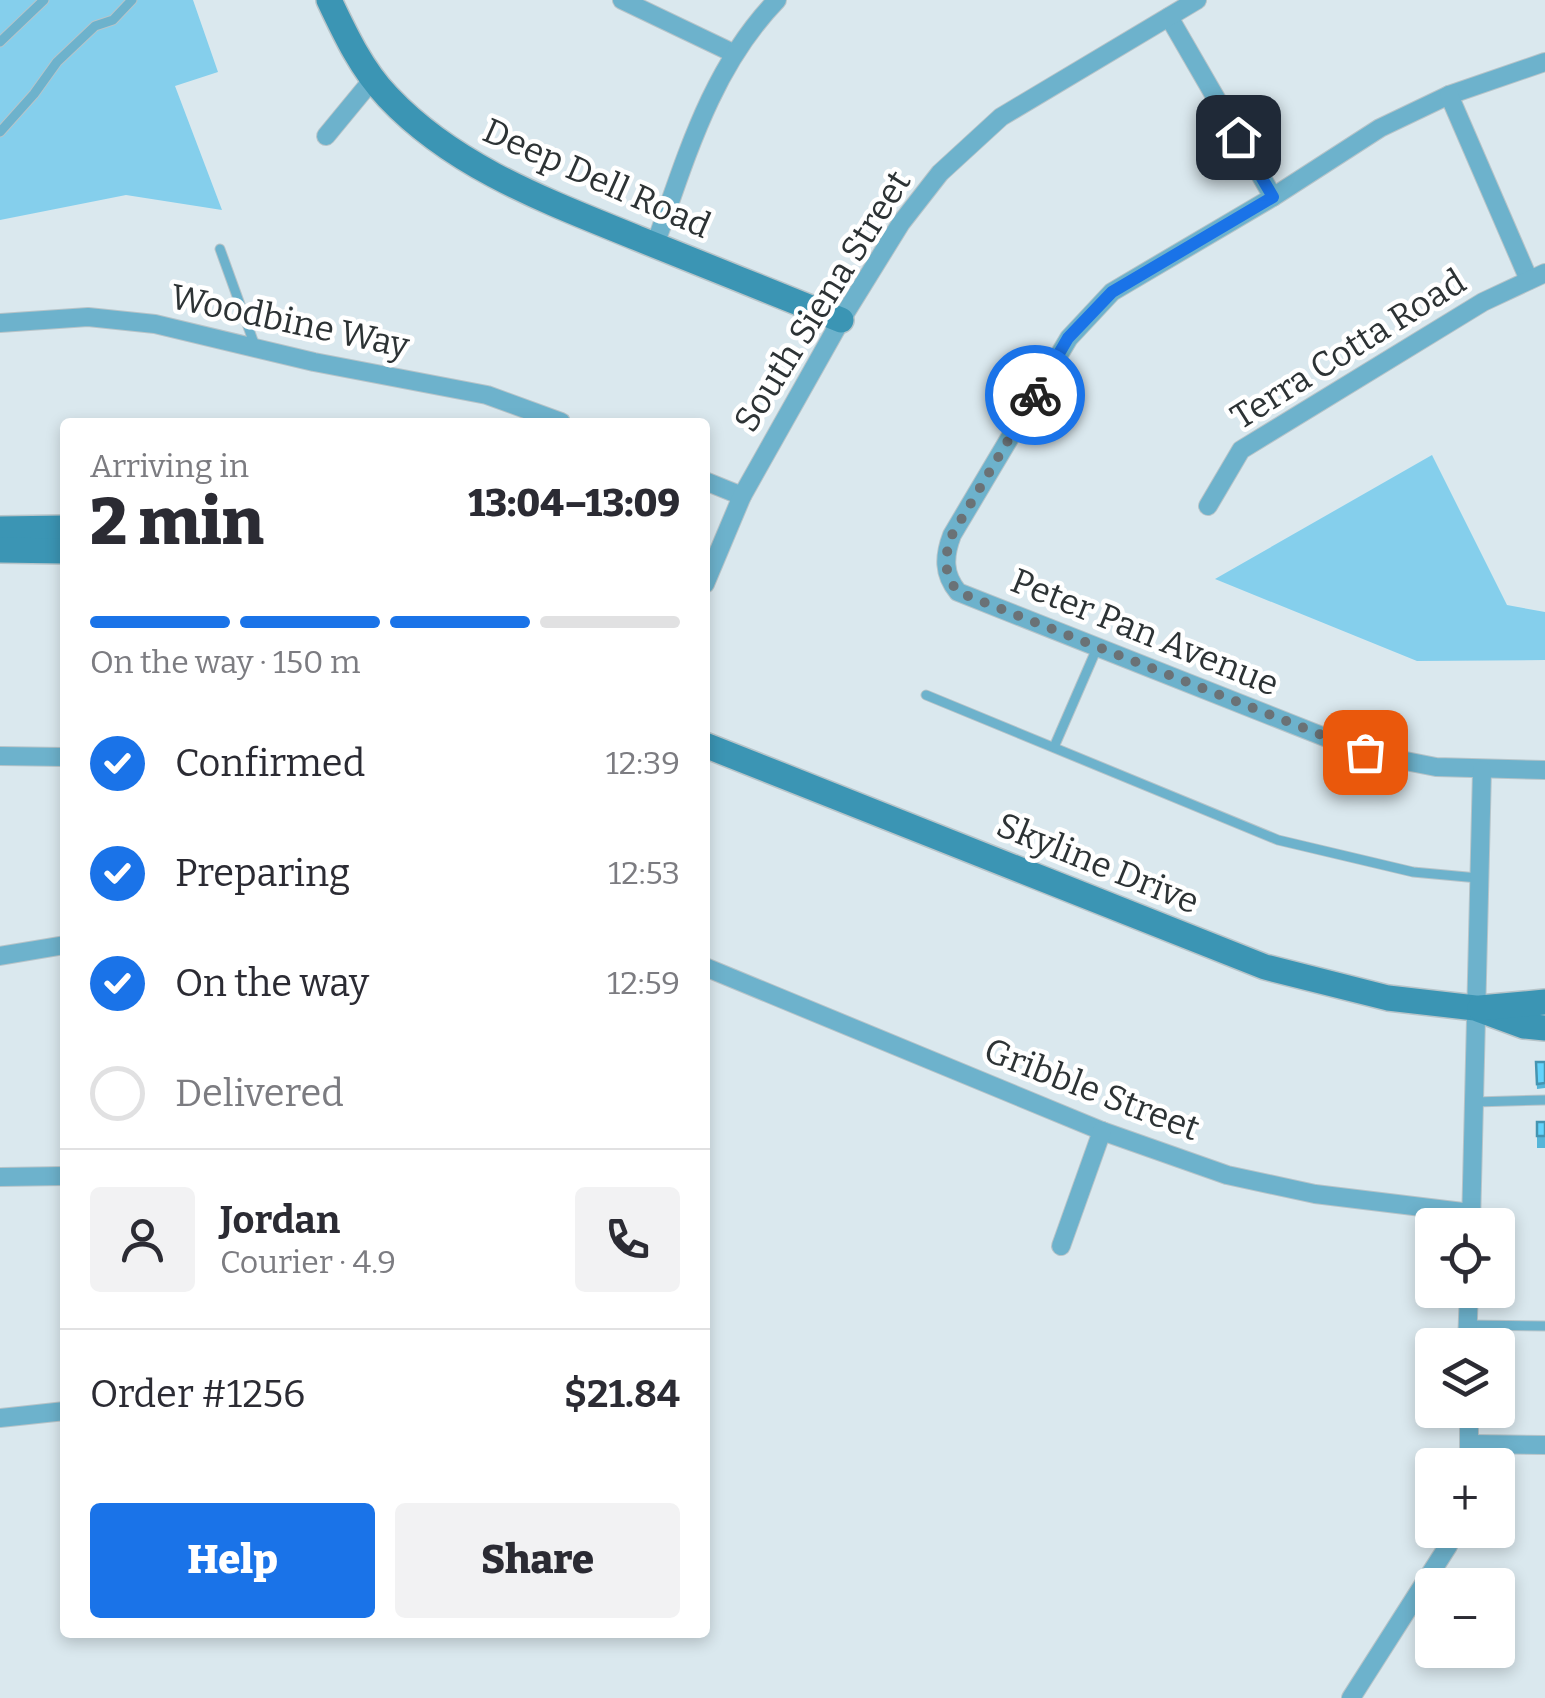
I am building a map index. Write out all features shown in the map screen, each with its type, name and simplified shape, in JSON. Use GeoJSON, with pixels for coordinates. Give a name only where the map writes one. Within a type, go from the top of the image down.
{"type":"FeatureCollection","features":[{"type":"Feature","properties":{"kind":"main road","name":"Deep Dell Road"},"geometry":{"type":"LineString","coordinates":[[329,0],[373,79],[410,119],[476,166],[533,195],[842,320]]}},
{"type":"Feature","properties":{"kind":"main road"},"geometry":{"type":"LineString","coordinates":[[0,529],[60,528]]}},
{"type":"Feature","properties":{"kind":"main road"},"geometry":{"type":"LineString","coordinates":[[0,550],[60,550]]}},
{"type":"Feature","properties":{"kind":"main road","name":"Skyline Drive"},"geometry":{"type":"LineString","coordinates":[[710,747],[1265,968],[1388,998],[1475,1008],[1545,1002]]}},
{"type":"Feature","properties":{"kind":"main road","name":"Skyline Drive"},"geometry":{"type":"LineString","coordinates":[[1475,1008],[1524,1026],[1545,1028]]}},
{"type":"Feature","properties":{"kind":"street"},"geometry":{"type":"LineString","coordinates":[[622,0],[733,54]]}},
{"type":"Feature","properties":{"kind":"street"},"geometry":{"type":"LineString","coordinates":[[655,245],[700,117],[733,54],[777,0]]}},
{"type":"Feature","properties":{"kind":"street","name":"South Siena Street"},"geometry":{"type":"LineString","coordinates":[[710,572],[742,496],[842,320],[920,198],[979,134],[1017,107],[1197,0]]}},
{"type":"Feature","properties":{"kind":"street"},"geometry":{"type":"LineString","coordinates":[[1169,16],[1273,197],[1380,128],[1449,96],[1545,62]]}},
{"type":"Feature","properties":{"kind":"street"},"geometry":{"type":"LineString","coordinates":[[326,136],[373,79]]}},
{"type":"Feature","properties":{"kind":"street"},"geometry":{"type":"LineString","coordinates":[[1449,96],[1537,276]]}},
{"type":"Feature","properties":{"kind":"street","name":"Peter Pan Avenue"},"geometry":{"type":"LineString","coordinates":[[1273,197],[1112,292],[1068,338],[952,535],[945,554],[949,581],[958,592],[1365,752],[1414,764],[1545,770]]}},
{"type":"Feature","properties":{"kind":"street","name":"Terra Cotta Road"},"geometry":{"type":"LineString","coordinates":[[1208,506],[1240,450],[1483,302],[1537,276]]}},
{"type":"Feature","properties":{"kind":"street","name":"Woodbine Way"},"geometry":{"type":"LineString","coordinates":[[0,323],[58,317],[169,326],[256,348],[487,395],[549,418]]}},
{"type":"Feature","properties":{"kind":"street"},"geometry":{"type":"LineString","coordinates":[[710,483],[742,496]]}},
{"type":"Feature","properties":{"kind":"street"},"geometry":{"type":"LineString","coordinates":[[0,756],[60,756]]}},
{"type":"Feature","properties":{"kind":"street"},"geometry":{"type":"LineString","coordinates":[[1471,1208],[1482,770]]}},
{"type":"Feature","properties":{"kind":"street"},"geometry":{"type":"LineString","coordinates":[[0,956],[60,947]]}},
{"type":"Feature","properties":{"kind":"street","name":"Gribble Street"},"geometry":{"type":"LineString","coordinates":[[710,969],[1102,1131],[1226,1175],[1415,1210]]}},
{"type":"Feature","properties":{"kind":"street"},"geometry":{"type":"LineString","coordinates":[[1061,1246],[1102,1131]]}},
{"type":"Feature","properties":{"kind":"street"},"geometry":{"type":"LineString","coordinates":[[0,1176],[60,1176]]}},
{"type":"Feature","properties":{"kind":"street"},"geometry":{"type":"LineString","coordinates":[[1467,1308],[1467,1325]]}},
{"type":"Feature","properties":{"kind":"street"},"geometry":{"type":"LineString","coordinates":[[0,1418],[60,1411]]}},
{"type":"Feature","properties":{"kind":"street"},"geometry":{"type":"LineString","coordinates":[[1470,1428],[1470,1448]]}},
{"type":"Feature","properties":{"kind":"street"},"geometry":{"type":"LineString","coordinates":[[1470,1444],[1545,1446]]}},
{"type":"Feature","properties":{"kind":"street"},"geometry":{"type":"LineString","coordinates":[[1351,1698],[1447,1548]]}},
{"type":"Feature","properties":{"kind":"lane"},"geometry":{"type":"LineString","coordinates":[[0,42],[44,0]]}},
{"type":"Feature","properties":{"kind":"lane"},"geometry":{"type":"LineString","coordinates":[[0,132],[57,62],[95,26],[113,20],[132,0]]}},
{"type":"Feature","properties":{"kind":"lane"},"geometry":{"type":"LineString","coordinates":[[220,249],[256,348]]}},
{"type":"Feature","properties":{"kind":"lane"},"geometry":{"type":"LineString","coordinates":[[1054,746],[1097,648]]}},
{"type":"Feature","properties":{"kind":"lane"},"geometry":{"type":"LineString","coordinates":[[926,695],[1278,840],[1413,872],[1478,878]]}},
{"type":"Feature","properties":{"kind":"lane"},"geometry":{"type":"LineString","coordinates":[[1472,1102],[1545,1100]]}},
{"type":"Feature","properties":{"kind":"lane"},"geometry":{"type":"LineString","coordinates":[[1467,1325],[1545,1326]]}},
{"type":"Feature","properties":{"kind":"shaded area"},"geometry":{"type":"Polygon","coordinates":[[[0,0],[193,0],[218,72],[175,86],[222,210],[126,195],[0,220],[0,0]]]}},
{"type":"Feature","properties":{"kind":"shaded area"},"geometry":{"type":"Polygon","coordinates":[[[1432,455],[1507,605],[1545,612],[1545,660],[1417,661],[1215,579],[1432,455]]]}},
{"type":"Feature","properties":{"kind":"building"},"geometry":{"type":"Polygon","coordinates":[[[1536,1062],[1545,1062],[1545,1083],[1537,1084],[1536,1062]]]}},
{"type":"Feature","properties":{"kind":"building"},"geometry":{"type":"Polygon","coordinates":[[[1537,1122],[1545,1122],[1545,1136],[1537,1136],[1537,1122]]]}},
{"type":"Feature","properties":{"kind":"way so far"},"geometry":{"type":"LineString","coordinates":[[1035,395],[952,535],[945,554],[949,581],[958,592],[1365,752]]}},
{"type":"Feature","properties":{"kind":"route"},"geometry":{"type":"LineString","coordinates":[[1035,395],[1068,338],[1112,292],[1273,197],[1238,137]]}}]}
